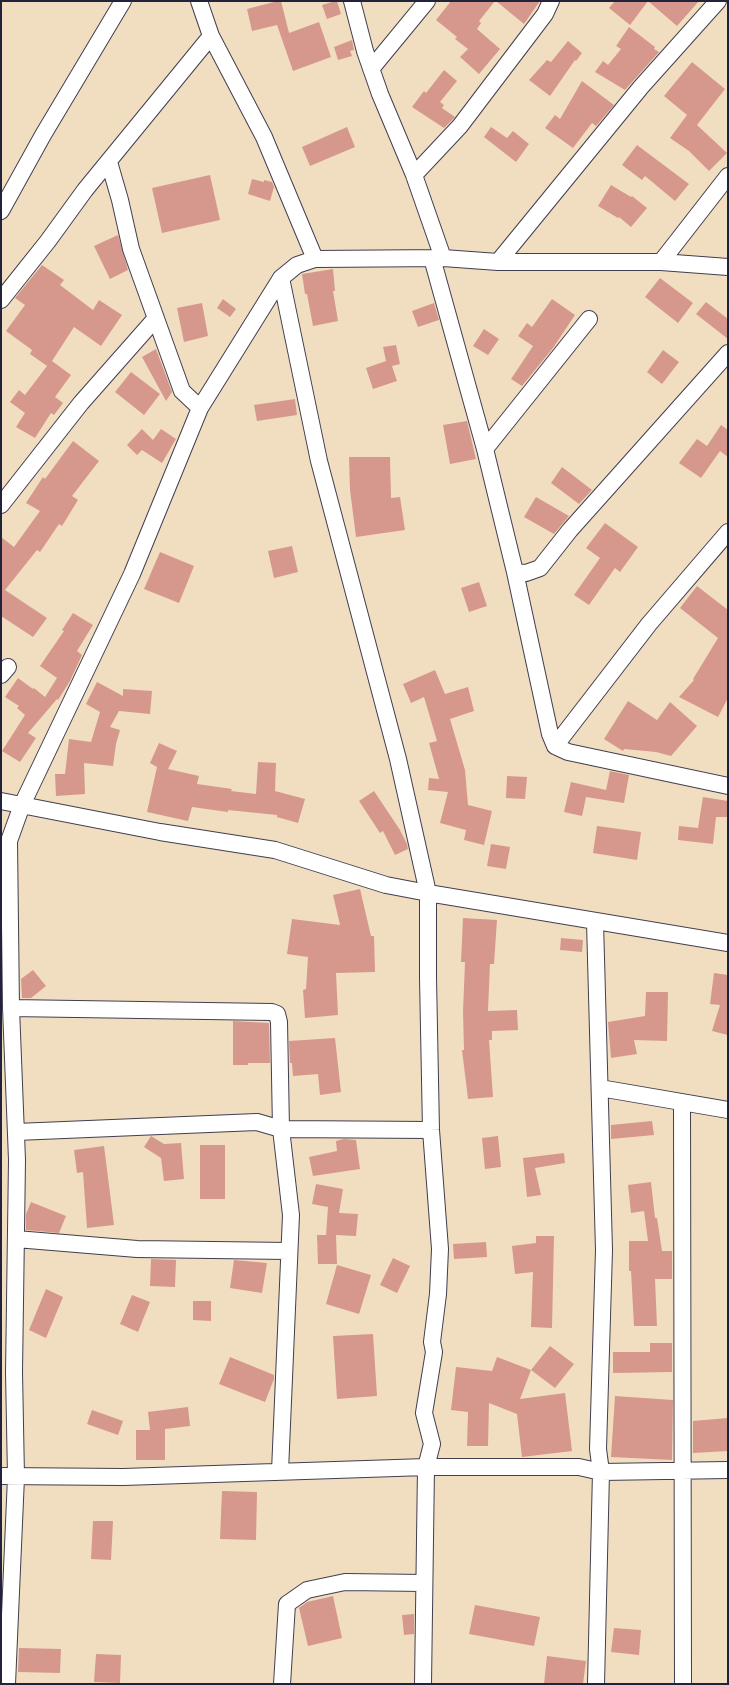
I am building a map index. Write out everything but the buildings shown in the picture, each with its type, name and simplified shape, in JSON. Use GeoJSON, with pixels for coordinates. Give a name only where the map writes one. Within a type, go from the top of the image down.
{"type":"FeatureCollection","features":[{"type":"Feature","properties":{"kind":"street"},"geometry":{"type":"LineString","coordinates":[[1,211],[43,135],[123,1]]}},
{"type":"Feature","properties":{"kind":"street"},"geometry":{"type":"LineString","coordinates":[[199,1],[211,36],[264,137],[315,259]]}},
{"type":"Feature","properties":{"kind":"street"},"geometry":{"type":"LineString","coordinates":[[352,1],[371,69],[414,175],[438,258],[515,572],[550,734],[555,746],[568,752],[728,786]]}},
{"type":"Feature","properties":{"kind":"street"},"geometry":{"type":"LineString","coordinates":[[371,69],[427,1]]}},
{"type":"Feature","properties":{"kind":"street"},"geometry":{"type":"LineString","coordinates":[[414,175],[460,126],[544,14],[551,1]]}},
{"type":"Feature","properties":{"kind":"street"},"geometry":{"type":"LineString","coordinates":[[498,262],[646,80],[718,1]]}},
{"type":"Feature","properties":{"kind":"street"},"geometry":{"type":"LineString","coordinates":[[1,300],[85,190],[211,36]]}},
{"type":"Feature","properties":{"kind":"street"},"geometry":{"type":"LineString","coordinates":[[109,162],[120,200],[127,238],[182,392],[200,408]]}},
{"type":"Feature","properties":{"kind":"street"},"geometry":{"type":"LineString","coordinates":[[661,262],[728,176]]}},
{"type":"Feature","properties":{"kind":"street"},"geometry":{"type":"LineString","coordinates":[[8,1684],[9,1477],[14,1372],[16,1132],[11,1008],[8,841],[22,805],[132,574],[200,408],[281,278],[297,265],[315,259],[438,258],[498,262],[661,262],[728,267]]}},
{"type":"Feature","properties":{"kind":"street"},"geometry":{"type":"LineString","coordinates":[[281,278],[319,461],[398,759],[428,894],[431,1130],[440,1249],[438,1294],[432,1342],[434,1352],[424,1413],[432,1444],[426,1467],[423,1684]]}},
{"type":"Feature","properties":{"kind":"street"},"geometry":{"type":"LineString","coordinates":[[1,505],[81,403],[156,318]]}},
{"type":"Feature","properties":{"kind":"street"},"geometry":{"type":"LineString","coordinates":[[485,449],[589,319]]}},
{"type":"Feature","properties":{"kind":"street"},"geometry":{"type":"LineString","coordinates":[[515,572],[526,574],[540,568],[570,530],[728,353]]}},
{"type":"Feature","properties":{"kind":"street"},"geometry":{"type":"LineString","coordinates":[[555,746],[649,624],[728,532]]}},
{"type":"Feature","properties":{"kind":"street"},"geometry":{"type":"LineString","coordinates":[[1,801],[160,832],[275,850],[386,885],[428,894],[728,943]]}},
{"type":"Feature","properties":{"kind":"street"},"geometry":{"type":"LineString","coordinates":[[595,922],[604,1250],[598,1449],[601,1472],[596,1684]]}},
{"type":"Feature","properties":{"kind":"street"},"geometry":{"type":"LineString","coordinates":[[11,1008],[275,1012],[277,1014],[279,1022],[281,1129],[291,1215],[280,1471]]}},
{"type":"Feature","properties":{"kind":"street"},"geometry":{"type":"LineString","coordinates":[[600,1088],[728,1110]]}},
{"type":"Feature","properties":{"kind":"street"},"geometry":{"type":"LineString","coordinates":[[682,1102],[683,1684]]}},
{"type":"Feature","properties":{"kind":"street"},"geometry":{"type":"LineString","coordinates":[[16,1132],[257,1122],[281,1129],[431,1130]]}},
{"type":"Feature","properties":{"kind":"street"},"geometry":{"type":"LineString","coordinates":[[16,1239],[137,1249],[289,1251]]}},
{"type":"Feature","properties":{"kind":"street"},"geometry":{"type":"LineString","coordinates":[[9,1477],[200,1475],[426,1467],[579,1467],[601,1472],[728,1470]]}},
{"type":"Feature","properties":{"kind":"street"},"geometry":{"type":"LineString","coordinates":[[282,1684],[287,1604],[307,1590],[345,1582],[424,1583]]}}]}
